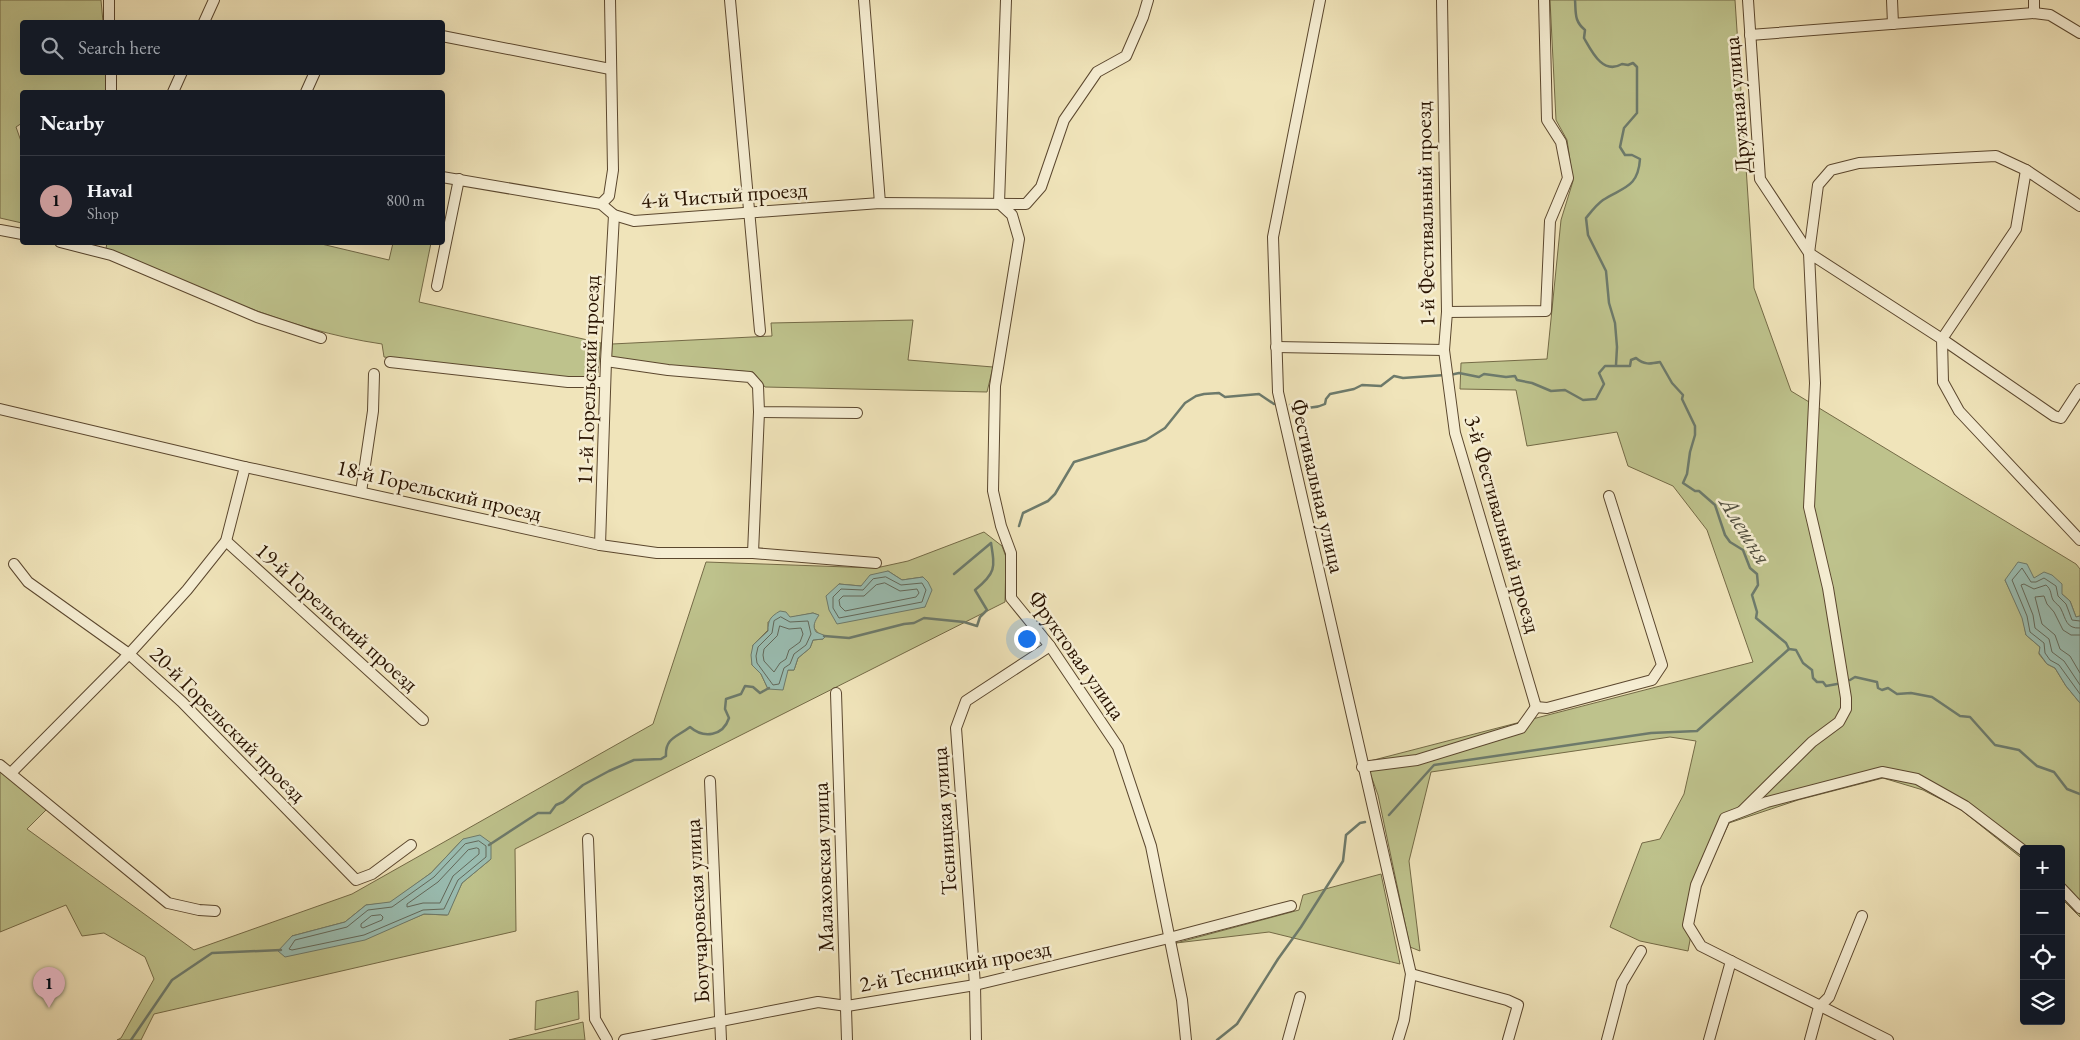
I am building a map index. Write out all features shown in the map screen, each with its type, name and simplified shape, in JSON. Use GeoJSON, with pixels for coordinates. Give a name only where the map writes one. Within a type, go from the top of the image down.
{"type":"FeatureCollection","features":[{"type":"Feature","properties":{"kind":"street"},"geometry":{"type":"LineString","coordinates":[[109,0],[109,20]]}},
{"type":"Feature","properties":{"kind":"street"},"geometry":{"type":"LineString","coordinates":[[205,20],[214,0]]}},
{"type":"Feature","properties":{"kind":"street"},"geometry":{"type":"LineString","coordinates":[[445,177],[601,204],[609,196],[614,170],[610,69],[610,0]]}},
{"type":"Feature","properties":{"kind":"street"},"geometry":{"type":"LineString","coordinates":[[730,0],[760,331]]}},
{"type":"Feature","properties":{"kind":"street"},"geometry":{"type":"LineString","coordinates":[[864,0],[880,203]]}},
{"type":"Feature","properties":{"kind":"street"},"geometry":{"type":"LineString","coordinates":[[999,203],[1006,0]]}},
{"type":"Feature","properties":{"kind":"street","name":"4-й Чистый проезд"},"geometry":{"type":"LineString","coordinates":[[601,204],[614,215],[634,221],[880,203],[1026,204],[1041,187],[1064,120],[1097,72],[1126,56],[1143,17],[1148,0]]}},
{"type":"Feature","properties":{"kind":"street","name":"Фестивальная улица"},"geometry":{"type":"LineString","coordinates":[[1320,0],[1273,237],[1278,392],[1362,767],[1411,974]]}},
{"type":"Feature","properties":{"kind":"street","name":"1-й Фестивальный проезд"},"geometry":{"type":"LineString","coordinates":[[1276,348],[1444,350],[1447,312],[1442,0]]}},
{"type":"Feature","properties":{"kind":"street"},"geometry":{"type":"LineString","coordinates":[[1447,312],[1546,311],[1550,221],[1568,178],[1561,142],[1547,120],[1544,0]]}},
{"type":"Feature","properties":{"kind":"street","name":"Дружная улица"},"geometry":{"type":"LineString","coordinates":[[1748,0],[1760,179],[1809,253]]}},
{"type":"Feature","properties":{"kind":"street"},"geometry":{"type":"LineString","coordinates":[[1892,0],[1893,24]]}},
{"type":"Feature","properties":{"kind":"street"},"geometry":{"type":"LineString","coordinates":[[2034,0],[2034,13]]}},
{"type":"Feature","properties":{"kind":"street"},"geometry":{"type":"LineString","coordinates":[[1750,35],[2034,13],[2050,15],[2080,33]]}},
{"type":"Feature","properties":{"kind":"street"},"geometry":{"type":"LineString","coordinates":[[445,37],[610,69]]}},
{"type":"Feature","properties":{"kind":"street"},"geometry":{"type":"LineString","coordinates":[[111,75],[111,90]]}},
{"type":"Feature","properties":{"kind":"street"},"geometry":{"type":"LineString","coordinates":[[175,90],[181,75]]}},
{"type":"Feature","properties":{"kind":"street"},"geometry":{"type":"LineString","coordinates":[[307,90],[314,75]]}},
{"type":"Feature","properties":{"kind":"street"},"geometry":{"type":"LineString","coordinates":[[1742,811],[1812,742],[1839,722],[1846,709],[1846,698],[1828,588],[1809,507],[1815,383],[1809,253],[1818,185],[1831,170],[1859,163],[1996,156],[2026,170],[2080,206]]}},
{"type":"Feature","properties":{"kind":"street"},"geometry":{"type":"LineString","coordinates":[[2026,170],[2016,229],[1942,339],[1943,382],[1959,411],[2080,540]]}},
{"type":"Feature","properties":{"kind":"street"},"geometry":{"type":"LineString","coordinates":[[437,286],[458,179]]}},
{"type":"Feature","properties":{"kind":"street","name":"Фруктовая улица"},"geometry":{"type":"LineString","coordinates":[[999,203],[1012,215],[1019,239],[995,386],[994,491],[1001,526],[1011,553],[1011,598],[1050,646],[1118,747],[1151,846],[1182,1000],[1186,1040]]}},
{"type":"Feature","properties":{"kind":"street","name":"11-й Горельский проезд"},"geometry":{"type":"LineString","coordinates":[[600,546],[605,382],[614,215]]}},
{"type":"Feature","properties":{"kind":"street"},"geometry":{"type":"LineString","coordinates":[[0,230],[20,234]]}},
{"type":"Feature","properties":{"kind":"street"},"geometry":{"type":"LineString","coordinates":[[95,246],[111,255],[257,317],[321,338]]}},
{"type":"Feature","properties":{"kind":"street"},"geometry":{"type":"LineString","coordinates":[[1809,253],[1942,339],[2054,416],[2062,418],[2080,389]]}},
{"type":"Feature","properties":{"kind":"street","name":"3-й Фестивальный проезд"},"geometry":{"type":"LineString","coordinates":[[1444,350],[1455,433],[1536,707]]}},
{"type":"Feature","properties":{"kind":"street"},"geometry":{"type":"LineString","coordinates":[[606,361],[668,370],[750,377],[758,386],[759,412],[753,553]]}},
{"type":"Feature","properties":{"kind":"street"},"geometry":{"type":"LineString","coordinates":[[390,362],[568,382],[605,382]]}},
{"type":"Feature","properties":{"kind":"street"},"geometry":{"type":"LineString","coordinates":[[361,492],[373,411],[374,374]]}},
{"type":"Feature","properties":{"kind":"street","name":"18-й Горельский проезд"},"geometry":{"type":"LineString","coordinates":[[0,409],[245,467],[600,546],[657,553],[753,553],[876,563]]}},
{"type":"Feature","properties":{"kind":"street"},"geometry":{"type":"LineString","coordinates":[[759,412],[857,414]]}},
{"type":"Feature","properties":{"kind":"street"},"geometry":{"type":"LineString","coordinates":[[11,773],[129,654],[187,590],[226,541],[245,467]]}},
{"type":"Feature","properties":{"kind":"street"},"geometry":{"type":"LineString","coordinates":[[1362,767],[1417,760],[1521,728],[1536,707],[1547,708],[1652,680],[1662,666],[1609,496]]}},
{"type":"Feature","properties":{"kind":"street","name":"19-й Горельский проезд"},"geometry":{"type":"LineString","coordinates":[[226,541],[423,720]]}},
{"type":"Feature","properties":{"kind":"street","name":"20-й Горельский проезд"},"geometry":{"type":"LineString","coordinates":[[14,564],[28,582],[129,654],[182,702],[356,880],[372,874],[411,845]]}},
{"type":"Feature","properties":{"kind":"street","name":"Тесницкая улица"},"geometry":{"type":"LineString","coordinates":[[976,1040],[975,985],[956,728],[966,701],[1050,646]]}},
{"type":"Feature","properties":{"kind":"street","name":"Малаховская улица"},"geometry":{"type":"LineString","coordinates":[[836,693],[847,1040]]}},
{"type":"Feature","properties":{"kind":"street"},"geometry":{"type":"LineString","coordinates":[[0,765],[168,903],[199,910],[215,911]]}},
{"type":"Feature","properties":{"kind":"street"},"geometry":{"type":"LineString","coordinates":[[1888,1040],[1819,1007],[1701,946],[1688,925],[1696,884],[1725,818],[1767,802],[1882,772],[1916,779],[1965,806],[2020,848]]}},
{"type":"Feature","properties":{"kind":"street","name":"Богучаровская улица"},"geometry":{"type":"LineString","coordinates":[[710,781],[721,1040]]}},
{"type":"Feature","properties":{"kind":"street"},"geometry":{"type":"LineString","coordinates":[[588,839],[595,1019],[607,1040]]}},
{"type":"Feature","properties":{"kind":"street"},"geometry":{"type":"LineString","coordinates":[[2063,890],[2080,908]]}},
{"type":"Feature","properties":{"kind":"street","name":"2-й Тесницкий проезд"},"geometry":{"type":"LineString","coordinates":[[624,1040],[818,1002],[847,1006],[975,985],[1291,906]]}},
{"type":"Feature","properties":{"kind":"street"},"geometry":{"type":"LineString","coordinates":[[1810,1040],[1819,1007],[1829,997],[1862,916]]}},
{"type":"Feature","properties":{"kind":"street"},"geometry":{"type":"LineString","coordinates":[[1607,1040],[1622,983],[1641,951]]}},
{"type":"Feature","properties":{"kind":"street"},"geometry":{"type":"LineString","coordinates":[[1709,1040],[1731,961]]}},
{"type":"Feature","properties":{"kind":"street"},"geometry":{"type":"LineString","coordinates":[[1398,1040],[1404,1020],[1411,974],[1507,1000],[1518,1005],[1508,1040]]}},
{"type":"Feature","properties":{"kind":"street"},"geometry":{"type":"LineString","coordinates":[[1288,1040],[1300,998]]}},
{"type":"Feature","properties":{"kind":"green space"},"geometry":{"type":"Polygon","coordinates":[[[0,0],[101,0],[103,20],[20,20],[20,75],[106,75],[106,90],[20,90],[20,124],[16,127],[20,138],[20,223],[0,218],[0,0]]]}},
{"type":"Feature","properties":{"kind":"green space"},"geometry":{"type":"Polygon","coordinates":[[[1550,0],[1735,0],[1754,288],[1791,391],[2076,564],[2080,569],[2080,616],[2076,617],[2070,601],[2062,594],[2033,578],[2005,580],[2023,618],[2026,635],[2040,647],[2039,654],[2047,664],[2055,668],[2066,686],[2080,703],[2080,917],[2065,902],[2065,845],[2020,845],[2020,857],[1960,809],[1923,790],[1883,778],[1798,800],[1729,823],[1700,886],[1688,951],[1640,941],[1610,927],[1642,843],[1660,839],[1684,794],[1696,741],[1670,737],[1431,772],[1409,861],[1420,951],[1410,947],[1378,795],[1366,762],[1753,662],[1707,530],[1673,486],[1628,466],[1617,432],[1527,446],[1516,390],[1460,389],[1461,363],[1547,359],[1561,220],[1573,181],[1567,140],[1556,120],[1550,0]]]}},
{"type":"Feature","properties":{"kind":"green space"},"geometry":{"type":"Polygon","coordinates":[[[107,245],[326,245],[389,260],[393,245],[431,245],[419,302],[601,343],[598,373],[590,377],[569,379],[384,357],[382,344],[346,337],[276,318],[207,292],[106,249],[107,245]]]}},
{"type":"Feature","properties":{"kind":"green space"},"geometry":{"type":"Polygon","coordinates":[[[913,320],[908,360],[993,367],[987,392],[765,387],[753,372],[668,366],[611,357],[612,344],[772,336],[771,323],[913,320]]]}},
{"type":"Feature","properties":{"kind":"green space"},"geometry":{"type":"Polygon","coordinates":[[[984,532],[1002,546],[1006,557],[1005,602],[515,849],[516,931],[154,1014],[141,1040],[117,1040],[121,1038],[154,979],[145,957],[104,933],[82,936],[66,905],[0,932],[0,772],[48,808],[27,829],[194,950],[352,894],[653,724],[706,562],[876,568],[908,561],[984,532]],[[888,571],[861,586],[839,584],[925,607],[923,577],[902,580],[888,571]],[[813,613],[768,622],[768,630],[753,645],[752,665],[761,674],[768,689],[788,670],[794,670],[798,658],[810,648],[813,640],[823,639],[814,628],[814,622],[818,615],[813,613]],[[463,839],[431,873],[390,903],[366,905],[345,922],[292,936],[395,926],[424,914],[447,915],[462,883],[491,859],[463,839]]]}},
{"type":"Feature","properties":{"kind":"green space"},"geometry":{"type":"Polygon","coordinates":[[[1381,874],[1400,964],[1269,932],[1176,943],[1299,910],[1303,895],[1381,874]]]}},
{"type":"Feature","properties":{"kind":"green space"},"geometry":{"type":"Polygon","coordinates":[[[578,991],[579,1019],[535,1030],[536,1001],[578,991]]]}},
{"type":"Feature","properties":{"kind":"green space"},"geometry":{"type":"Polygon","coordinates":[[[583,1022],[585,1040],[509,1040],[583,1022]]]}},
{"type":"Feature","properties":{"kind":"water"},"geometry":{"type":"Polygon","coordinates":[[[2018,562],[2027,564],[2034,578],[2044,572],[2052,575],[2062,584],[2062,594],[2070,601],[2076,617],[2080,616],[2080,703],[2066,686],[2055,668],[2047,664],[2039,653],[2040,647],[2026,635],[2022,618],[2005,580],[2018,562]]]}},
{"type":"Feature","properties":{"kind":"water"},"geometry":{"type":"Polygon","coordinates":[[[888,571],[902,580],[923,577],[932,590],[925,607],[837,624],[829,610],[826,596],[839,584],[861,586],[870,575],[888,571]]]}},
{"type":"Feature","properties":{"kind":"water"},"geometry":{"type":"Polygon","coordinates":[[[780,611],[786,612],[790,617],[813,613],[819,615],[814,628],[816,632],[826,636],[823,639],[813,640],[810,648],[798,658],[794,670],[788,670],[783,690],[768,689],[761,674],[752,665],[751,655],[753,645],[768,631],[770,619],[780,611]]]}},
{"type":"Feature","properties":{"kind":"water"},"geometry":{"type":"Polygon","coordinates":[[[480,835],[491,843],[491,859],[462,883],[448,915],[424,914],[365,940],[285,957],[278,951],[292,936],[345,922],[366,905],[390,902],[431,873],[463,839],[480,835]]]}},
{"type":"Feature","properties":{"kind":"waterway"},"geometry":{"type":"LineString","coordinates":[[1575,0],[1577,20],[1585,30],[1584,38],[1599,60],[1609,67],[1633,63],[1637,67],[1637,113],[1624,128],[1620,147],[1625,155],[1632,155],[1640,159],[1639,169],[1628,186],[1603,200],[1586,218],[1588,235],[1606,271],[1609,303],[1615,323],[1616,365]]}},
{"type":"Feature","properties":{"kind":"waterway","name":"Алешня"},"geometry":{"type":"LineString","coordinates":[[1450,375],[1459,373],[1479,377],[1484,374],[1506,377],[1515,376],[1517,380],[1532,383],[1551,391],[1565,390],[1583,400],[1596,399],[1604,384],[1599,373],[1605,366],[1630,366],[1631,360],[1636,358],[1647,363],[1660,362],[1672,383],[1683,395],[1682,399],[1695,426],[1687,474],[1683,483],[1695,491],[1699,491],[1715,505],[1725,535],[1730,542],[1743,550],[1750,568],[1757,574],[1758,585],[1752,595],[1757,612],[1756,618],[1786,643],[1789,649],[1796,650],[1803,663],[1812,670],[1813,678],[1817,682],[1823,682],[1826,686],[1837,684]]}},
{"type":"Feature","properties":{"kind":"waterway"},"geometry":{"type":"LineString","coordinates":[[1290,405],[1308,408],[1321,406],[1325,404],[1330,394],[1354,389],[1362,385],[1381,386],[1394,376],[1403,378],[1445,375]]}},
{"type":"Feature","properties":{"kind":"waterway"},"geometry":{"type":"LineString","coordinates":[[1019,526],[1023,513],[1048,501],[1055,494],[1074,462],[1146,440],[1165,428],[1185,403],[1196,396],[1219,393],[1225,397],[1259,394],[1274,404]]}},
{"type":"Feature","properties":{"kind":"waterway"},"geometry":{"type":"LineString","coordinates":[[954,574],[991,543]]}},
{"type":"Feature","properties":{"kind":"waterway"},"geometry":{"type":"LineString","coordinates":[[824,636],[849,638],[914,623],[924,618],[964,622],[977,626],[980,617],[987,610],[975,590],[987,579],[992,570],[991,543]]}},
{"type":"Feature","properties":{"kind":"waterway"},"geometry":{"type":"LineString","coordinates":[[1389,815],[1434,765],[1651,733],[1697,731],[1789,649]]}},
{"type":"Feature","properties":{"kind":"waterway","name":"Алешня"},"geometry":{"type":"LineString","coordinates":[[1850,680],[1855,677],[1877,682],[1878,688],[1882,690],[1888,688],[1897,694],[1911,693],[1932,697],[1960,716],[1970,717],[1995,745],[2019,750],[2037,766],[2054,772],[2067,789],[2080,794]]}},
{"type":"Feature","properties":{"kind":"waterway"},"geometry":{"type":"LineString","coordinates":[[489,845],[538,813],[550,813],[556,805],[563,802],[583,785],[609,771],[634,760],[661,759],[666,756],[666,750],[670,742],[690,727],[701,733],[712,734],[718,732],[729,718],[725,709],[726,699],[741,694],[745,686],[753,687],[760,693],[769,688]]}},
{"type":"Feature","properties":{"kind":"waterway"},"geometry":{"type":"LineString","coordinates":[[1217,1040],[1237,1024],[1343,861],[1346,835],[1360,823],[1365,822]]}},
{"type":"Feature","properties":{"kind":"waterway"},"geometry":{"type":"LineString","coordinates":[[131,1040],[172,980],[212,953],[281,950]]}},
{"type":"Feature","properties":{"kind":"place","name":"Haval"},"geometry":{"type":"Point","coordinates":[49,1008]}}]}
